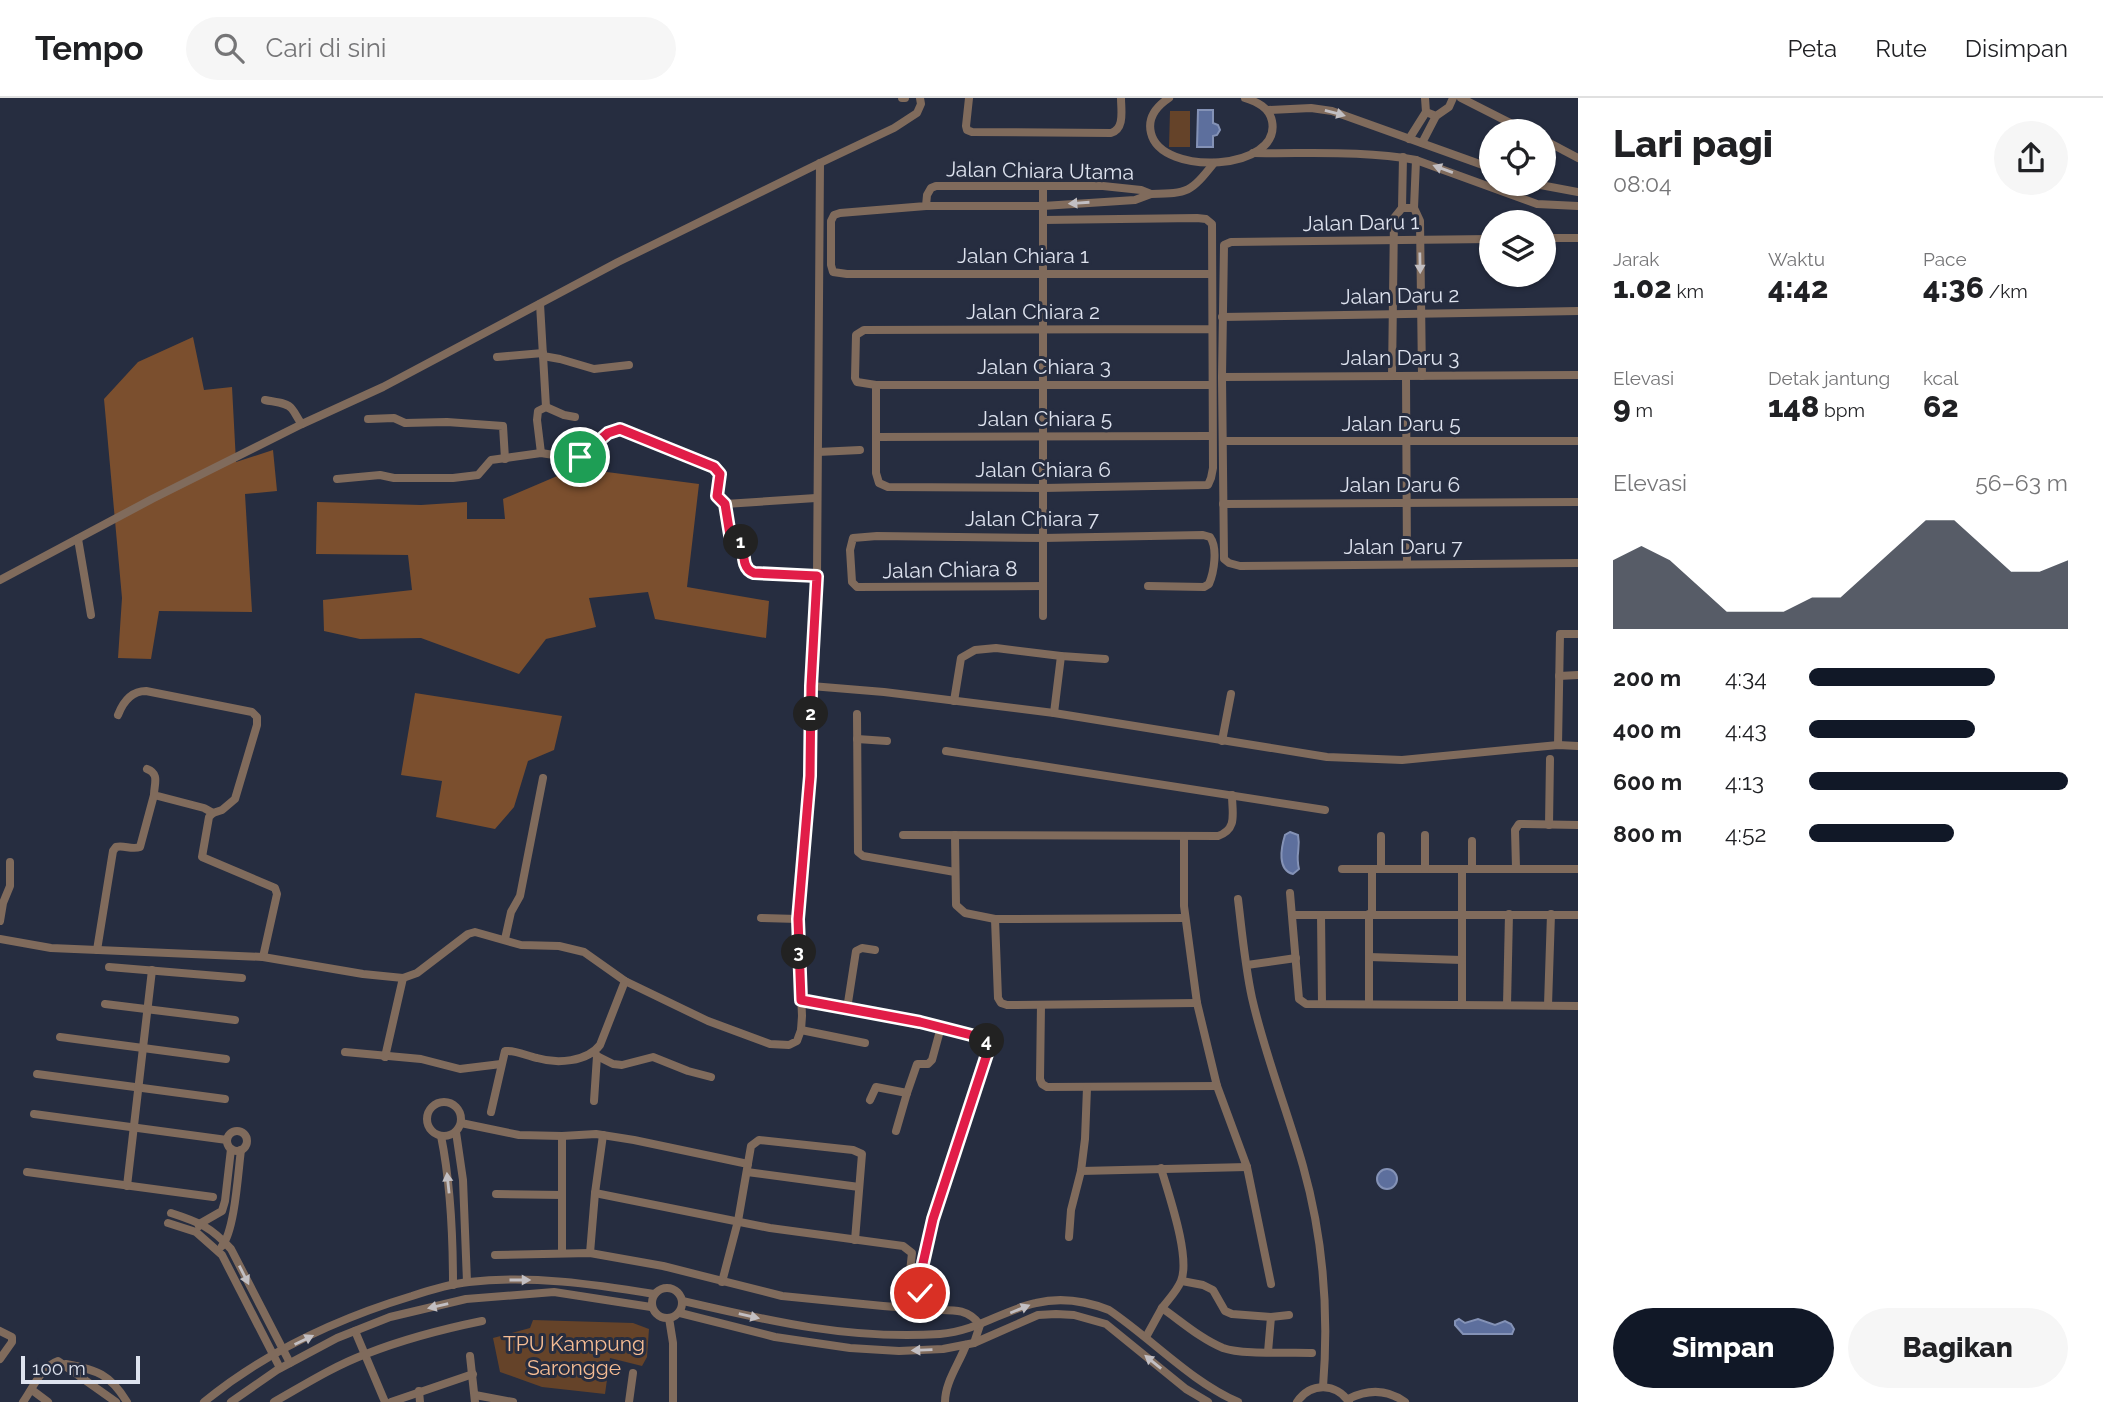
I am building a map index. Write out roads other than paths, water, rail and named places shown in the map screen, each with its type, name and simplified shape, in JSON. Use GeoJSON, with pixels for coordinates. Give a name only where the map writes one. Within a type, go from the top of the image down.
{"type":"FeatureCollection","features":[{"type":"Feature","properties":{"kind":"street"},"geometry":{"type":"LineString","coordinates":[[0,580],[299,421],[383,387],[662,240],[905,122],[917,113],[921,104],[920,98]]}},
{"type":"Feature","properties":{"kind":"street"},"geometry":{"type":"LineString","coordinates":[[969,98],[967,130],[972,132],[1111,133],[1116,131],[1121,122],[1121,98]]}},
{"type":"Feature","properties":{"kind":"street"},"geometry":{"type":"LineString","coordinates":[[1169,98],[1158,105],[1150,120],[1151,135],[1157,146],[1169,154],[1190,161],[1214,163],[1253,153],[1267,144],[1271,136],[1273,129],[1268,110],[1260,103],[1245,98]]}},
{"type":"Feature","properties":{"kind":"street"},"geometry":{"type":"LineString","coordinates":[[1409,139],[1426,111],[1425,98]]}},
{"type":"Feature","properties":{"kind":"street"},"geometry":{"type":"LineString","coordinates":[[1422,143],[1436,116],[1449,107],[1453,98]]}},
{"type":"Feature","properties":{"kind":"street"},"geometry":{"type":"LineString","coordinates":[[1461,98],[1502,119]]}},
{"type":"Feature","properties":{"kind":"street"},"geometry":{"type":"LineString","coordinates":[[1268,110],[1311,108],[1332,111],[1479,164]]}},
{"type":"Feature","properties":{"kind":"street"},"geometry":{"type":"LineString","coordinates":[[1426,111],[1436,116]]}},
{"type":"Feature","properties":{"kind":"street"},"geometry":{"type":"LineString","coordinates":[[1556,146],[1578,158]]}},
{"type":"Feature","properties":{"kind":"street"},"geometry":{"type":"LineString","coordinates":[[1253,153],[1403,157],[1537,204],[1578,206]]}},
{"type":"Feature","properties":{"kind":"street"},"geometry":{"type":"LineString","coordinates":[[1392,376],[1394,218],[1402,208],[1403,157]]}},
{"type":"Feature","properties":{"kind":"street"},"geometry":{"type":"LineString","coordinates":[[1416,160],[1414,208],[1420,221],[1422,376]]}},
{"type":"Feature","properties":{"kind":"street"},"geometry":{"type":"LineString","coordinates":[[0,939],[51,948],[263,957],[403,978],[418,973],[468,934],[475,932],[521,944],[559,946],[584,952],[625,981],[708,1021],[770,1044],[789,1045],[797,1041],[801,1030],[798,919],[810,776],[811,686],[817,576],[820,163]]}},
{"type":"Feature","properties":{"kind":"street"},"geometry":{"type":"LineString","coordinates":[[1151,194],[1186,192],[1195,186],[1214,163]]}},
{"type":"Feature","properties":{"kind":"street","name":"Jalan Chiara Utama"},"geometry":{"type":"LineString","coordinates":[[926,206],[931,188],[936,186],[1103,186],[1141,190],[1151,194]]}},
{"type":"Feature","properties":{"kind":"street"},"geometry":{"type":"LineString","coordinates":[[1043,187],[1043,616]]}},
{"type":"Feature","properties":{"kind":"street"},"geometry":{"type":"LineString","coordinates":[[1114,201],[1118,197],[1116,188]]}},
{"type":"Feature","properties":{"kind":"street"},"geometry":{"type":"LineString","coordinates":[[1556,188],[1578,192]]}},
{"type":"Feature","properties":{"kind":"street","name":"Jalan Chiara Utama"},"geometry":{"type":"LineString","coordinates":[[836,273],[831,265],[831,221],[834,215],[840,213],[926,206],[1043,206],[1135,200],[1151,194]]}},
{"type":"Feature","properties":{"kind":"street"},"geometry":{"type":"LineString","coordinates":[[1402,208],[1414,208]]}},
{"type":"Feature","properties":{"kind":"street"},"geometry":{"type":"LineString","coordinates":[[1043,220],[1206,219],[1212,224],[1212,436]]}},
{"type":"Feature","properties":{"kind":"street"},"geometry":{"type":"LineString","coordinates":[[1556,238],[1578,238]]}},
{"type":"Feature","properties":{"kind":"street","name":"Jalan Daru 1"},"geometry":{"type":"LineString","coordinates":[[1222,317],[1224,245],[1231,242],[1479,239]]}},
{"type":"Feature","properties":{"kind":"street","name":"Jalan Chiara 1"},"geometry":{"type":"LineString","coordinates":[[836,273],[1211,274]]}},
{"type":"Feature","properties":{"kind":"street"},"geometry":{"type":"LineString","coordinates":[[540,304],[546,407]]}},
{"type":"Feature","properties":{"kind":"street","name":"Jalan Daru 2"},"geometry":{"type":"LineString","coordinates":[[1222,317],[1578,311]]}},
{"type":"Feature","properties":{"kind":"street"},"geometry":{"type":"LineString","coordinates":[[1222,317],[1223,504]]}},
{"type":"Feature","properties":{"kind":"street","name":"Jalan Chiara 2"},"geometry":{"type":"LineString","coordinates":[[876,385],[858,382],[855,378],[856,335],[864,330],[1211,329]]}},
{"type":"Feature","properties":{"kind":"street"},"geometry":{"type":"LineString","coordinates":[[497,357],[543,355],[594,369],[629,365]]}},
{"type":"Feature","properties":{"kind":"street","name":"Jalan Daru 3"},"geometry":{"type":"LineString","coordinates":[[1222,377],[1578,375]]}},
{"type":"Feature","properties":{"kind":"street"},"geometry":{"type":"LineString","coordinates":[[1406,376],[1407,564]]}},
{"type":"Feature","properties":{"kind":"street"},"geometry":{"type":"LineString","coordinates":[[876,385],[877,437]]}},
{"type":"Feature","properties":{"kind":"street","name":"Jalan Chiara 3"},"geometry":{"type":"LineString","coordinates":[[876,385],[1212,385]]}},
{"type":"Feature","properties":{"kind":"street"},"geometry":{"type":"LineString","coordinates":[[265,400],[292,408],[299,421]]}},
{"type":"Feature","properties":{"kind":"street"},"geometry":{"type":"LineString","coordinates":[[546,407],[575,417]]}},
{"type":"Feature","properties":{"kind":"street"},"geometry":{"type":"LineString","coordinates":[[541,453],[537,420],[538,411],[546,407]]}},
{"type":"Feature","properties":{"kind":"street"},"geometry":{"type":"LineString","coordinates":[[368,419],[394,418],[405,423],[447,422],[503,426],[505,459]]}},
{"type":"Feature","properties":{"kind":"street"},"geometry":{"type":"LineString","coordinates":[[338,480],[380,475],[424,478],[478,475],[491,460],[541,453],[580,457],[608,433],[620,429],[718,470],[720,474],[717,496],[725,504],[732,539],[743,544],[748,571],[817,576]]}},
{"type":"Feature","properties":{"kind":"street","name":"Jalan Chiara 5"},"geometry":{"type":"LineString","coordinates":[[877,437],[1212,436]]}},
{"type":"Feature","properties":{"kind":"street","name":"Jalan Chiara 6"},"geometry":{"type":"LineString","coordinates":[[877,437],[876,472],[879,483],[888,487],[1043,488],[1208,485],[1213,468],[1212,436]]}},
{"type":"Feature","properties":{"kind":"street","name":"Jalan Daru 5"},"geometry":{"type":"LineString","coordinates":[[1223,441],[1578,441]]}},
{"type":"Feature","properties":{"kind":"street"},"geometry":{"type":"LineString","coordinates":[[818,452],[860,450]]}},
{"type":"Feature","properties":{"kind":"street"},"geometry":{"type":"LineString","coordinates":[[725,504],[817,498]]}},
{"type":"Feature","properties":{"kind":"street","name":"Jalan Daru 6"},"geometry":{"type":"LineString","coordinates":[[1223,504],[1578,502]]}},
{"type":"Feature","properties":{"kind":"street","name":"Jalan Daru 7"},"geometry":{"type":"LineString","coordinates":[[1223,504],[1224,559],[1240,566],[1578,563]]}},
{"type":"Feature","properties":{"kind":"street","name":"Jalan Chiara 7"},"geometry":{"type":"LineString","coordinates":[[857,587],[852,582],[850,550],[853,538],[1203,535],[1214,542],[1213,576],[1209,584],[1204,587],[1148,586]]}},
{"type":"Feature","properties":{"kind":"street"},"geometry":{"type":"LineString","coordinates":[[78,539],[91,615]]}},
{"type":"Feature","properties":{"kind":"street","name":"Jalan Chiara 8"},"geometry":{"type":"LineString","coordinates":[[857,587],[1043,586]]}},
{"type":"Feature","properties":{"kind":"street"},"geometry":{"type":"LineString","coordinates":[[1558,745],[1560,634],[1578,634]]}},
{"type":"Feature","properties":{"kind":"street"},"geometry":{"type":"LineString","coordinates":[[954,701],[961,657],[975,650],[996,648],[1105,659]]}},
{"type":"Feature","properties":{"kind":"street"},"geometry":{"type":"LineString","coordinates":[[1054,713],[1061,656]]}},
{"type":"Feature","properties":{"kind":"street"},"geometry":{"type":"LineString","coordinates":[[1559,676],[1578,674]]}},
{"type":"Feature","properties":{"kind":"street"},"geometry":{"type":"LineString","coordinates":[[811,686],[1054,713],[1327,757],[1402,760],[1558,745],[1578,746]]}},
{"type":"Feature","properties":{"kind":"street"},"geometry":{"type":"LineString","coordinates":[[118,715],[127,700],[141,691],[146,691],[251,712],[257,717],[235,799],[209,817],[202,857],[275,888],[277,894],[263,957]]}},
{"type":"Feature","properties":{"kind":"street"},"geometry":{"type":"LineString","coordinates":[[1222,741],[1231,694]]}},
{"type":"Feature","properties":{"kind":"street"},"geometry":{"type":"LineString","coordinates":[[857,714],[858,852],[863,856],[955,872]]}},
{"type":"Feature","properties":{"kind":"street"},"geometry":{"type":"LineString","coordinates":[[858,739],[887,741]]}},
{"type":"Feature","properties":{"kind":"street"},"geometry":{"type":"LineString","coordinates":[[946,751],[1325,810]]}},
{"type":"Feature","properties":{"kind":"street"},"geometry":{"type":"LineString","coordinates":[[1549,825],[1550,759]]}},
{"type":"Feature","properties":{"kind":"street"},"geometry":{"type":"LineString","coordinates":[[97,950],[113,851],[121,846],[135,849],[140,847],[154,795],[156,775],[148,769]]}},
{"type":"Feature","properties":{"kind":"street"},"geometry":{"type":"LineString","coordinates":[[505,939],[511,912],[520,896],[543,778]]}},
{"type":"Feature","properties":{"kind":"street"},"geometry":{"type":"LineString","coordinates":[[154,795],[204,807],[213,813]]}},
{"type":"Feature","properties":{"kind":"street"},"geometry":{"type":"LineString","coordinates":[[903,835],[1218,836],[1228,833],[1232,827],[1232,795]]}},
{"type":"Feature","properties":{"kind":"street"},"geometry":{"type":"LineString","coordinates":[[1516,869],[1516,827],[1522,824],[1578,825]]}},
{"type":"Feature","properties":{"kind":"street"},"geometry":{"type":"LineString","coordinates":[[955,835],[956,905],[965,913],[995,919],[1185,918]]}},
{"type":"Feature","properties":{"kind":"street"},"geometry":{"type":"LineString","coordinates":[[1425,869],[1426,835]]}},
{"type":"Feature","properties":{"kind":"street"},"geometry":{"type":"LineString","coordinates":[[1184,836],[1185,918],[1197,1003],[1217,1086],[1247,1167],[1271,1284]]}},
{"type":"Feature","properties":{"kind":"street"},"geometry":{"type":"LineString","coordinates":[[1369,1004],[1370,914],[1381,836]]}},
{"type":"Feature","properties":{"kind":"street"},"geometry":{"type":"LineString","coordinates":[[1472,841],[1472,869]]}},
{"type":"Feature","properties":{"kind":"street"},"geometry":{"type":"LineString","coordinates":[[0,921],[2,903],[9,886],[9,862]]}},
{"type":"Feature","properties":{"kind":"street"},"geometry":{"type":"LineString","coordinates":[[1342,869],[1578,869]]}},
{"type":"Feature","properties":{"kind":"street"},"geometry":{"type":"LineString","coordinates":[[1462,869],[1462,1004]]}},
{"type":"Feature","properties":{"kind":"street"},"geometry":{"type":"LineString","coordinates":[[1290,893],[1299,999],[1306,1004],[1578,1006]]}},
{"type":"Feature","properties":{"kind":"street"},"geometry":{"type":"LineString","coordinates":[[1238,899],[1252,996],[1303,1167],[1319,1243],[1326,1324],[1323,1387]]}},
{"type":"Feature","properties":{"kind":"street"},"geometry":{"type":"LineString","coordinates":[[1507,1005],[1509,914]]}},
{"type":"Feature","properties":{"kind":"street"},"geometry":{"type":"LineString","coordinates":[[1548,1005],[1551,914]]}},
{"type":"Feature","properties":{"kind":"street"},"geometry":{"type":"LineString","coordinates":[[1293,915],[1578,915]]}},
{"type":"Feature","properties":{"kind":"street"},"geometry":{"type":"LineString","coordinates":[[1321,915],[1322,1004]]}},
{"type":"Feature","properties":{"kind":"street"},"geometry":{"type":"LineString","coordinates":[[761,918],[798,919]]}},
{"type":"Feature","properties":{"kind":"street"},"geometry":{"type":"LineString","coordinates":[[995,919],[998,998],[1001,1003],[1041,1006],[1197,1003]]}},
{"type":"Feature","properties":{"kind":"street"},"geometry":{"type":"LineString","coordinates":[[847,1009],[856,951],[862,948],[875,950]]}},
{"type":"Feature","properties":{"kind":"street"},"geometry":{"type":"LineString","coordinates":[[1369,957],[1462,960]]}},
{"type":"Feature","properties":{"kind":"street"},"geometry":{"type":"LineString","coordinates":[[1247,965],[1296,958]]}},
{"type":"Feature","properties":{"kind":"street"},"geometry":{"type":"LineString","coordinates":[[109,967],[242,978]]}},
{"type":"Feature","properties":{"kind":"street"},"geometry":{"type":"LineString","coordinates":[[127,1186],[152,970]]}},
{"type":"Feature","properties":{"kind":"street"},"geometry":{"type":"LineString","coordinates":[[385,1057],[403,978]]}},
{"type":"Feature","properties":{"kind":"street"},"geometry":{"type":"LineString","coordinates":[[594,1101],[596,1054],[625,981]]}},
{"type":"Feature","properties":{"kind":"street"},"geometry":{"type":"LineString","coordinates":[[801,1000],[941,1027],[987,1041],[989,1048],[933,1219],[919,1288],[923,1301],[933,1310],[965,1312],[973,1316],[980,1325]]}},
{"type":"Feature","properties":{"kind":"street"},"geometry":{"type":"LineString","coordinates":[[105,1004],[235,1020]]}},
{"type":"Feature","properties":{"kind":"street"},"geometry":{"type":"LineString","coordinates":[[1041,1006],[1040,1079],[1047,1087],[1217,1086]]}},
{"type":"Feature","properties":{"kind":"street"},"geometry":{"type":"LineString","coordinates":[[896,1131],[917,1064],[928,1064],[932,1060],[941,1027]]}},
{"type":"Feature","properties":{"kind":"street"},"geometry":{"type":"LineString","coordinates":[[801,1030],[865,1043]]}},
{"type":"Feature","properties":{"kind":"street"},"geometry":{"type":"LineString","coordinates":[[60,1037],[226,1059]]}},
{"type":"Feature","properties":{"kind":"street"},"geometry":{"type":"LineString","coordinates":[[491,1112],[503,1052],[507,1050],[557,1061],[596,1054],[613,1064],[622,1065],[653,1057],[711,1077]]}},
{"type":"Feature","properties":{"kind":"street"},"geometry":{"type":"LineString","coordinates":[[345,1052],[421,1059],[460,1069],[501,1064]]}},
{"type":"Feature","properties":{"kind":"street"},"geometry":{"type":"LineString","coordinates":[[37,1074],[225,1099]]}},
{"type":"Feature","properties":{"kind":"street"},"geometry":{"type":"LineString","coordinates":[[870,1100],[876,1087],[880,1086],[907,1093]]}},
{"type":"Feature","properties":{"kind":"street"},"geometry":{"type":"LineString","coordinates":[[1069,1237],[1075,1192],[1081,1171],[1087,1120],[1087,1088]]}},
{"type":"Feature","properties":{"kind":"street"},"geometry":{"type":"LineString","coordinates":[[448,1103],[457,1108],[461,1123],[456,1132],[441,1136],[432,1131],[427,1121],[429,1111],[437,1104],[448,1103]]}},
{"type":"Feature","properties":{"kind":"street"},"geometry":{"type":"LineString","coordinates":[[34,1114],[133,1128],[233,1147]]}},
{"type":"Feature","properties":{"kind":"street"},"geometry":{"type":"LineString","coordinates":[[461,1123],[519,1135],[603,1135],[748,1168],[859,1187]]}},
{"type":"Feature","properties":{"kind":"street"},"geometry":{"type":"LineString","coordinates":[[456,1132],[462,1168],[467,1282]]}},
{"type":"Feature","properties":{"kind":"street"},"geometry":{"type":"LineString","coordinates":[[590,1253],[603,1135]]}},
{"type":"Feature","properties":{"kind":"street"},"geometry":{"type":"LineString","coordinates":[[441,1136],[452,1213],[453,1284]]}},
{"type":"Feature","properties":{"kind":"street"},"geometry":{"type":"LineString","coordinates":[[562,1136],[562,1252]]}},
{"type":"Feature","properties":{"kind":"street"},"geometry":{"type":"LineString","coordinates":[[722,1282],[738,1221],[751,1146],[759,1140],[853,1150],[862,1154],[855,1240]]}},
{"type":"Feature","properties":{"kind":"street"},"geometry":{"type":"LineString","coordinates":[[196,1232],[201,1223],[222,1211],[233,1147]]}},
{"type":"Feature","properties":{"kind":"street"},"geometry":{"type":"LineString","coordinates":[[218,1250],[225,1243],[231,1223],[233,1147]]}},
{"type":"Feature","properties":{"kind":"street"},"geometry":{"type":"LineString","coordinates":[[1081,1171],[1247,1167]]}},
{"type":"Feature","properties":{"kind":"street"},"geometry":{"type":"LineString","coordinates":[[1146,1337],[1182,1281],[1182,1251],[1161,1168]]}},
{"type":"Feature","properties":{"kind":"street"},"geometry":{"type":"LineString","coordinates":[[27,1172],[213,1198]]}},
{"type":"Feature","properties":{"kind":"street"},"geometry":{"type":"LineString","coordinates":[[495,1255],[590,1253],[663,1266],[782,1296],[896,1307],[904,1304],[912,1253],[903,1246],[769,1228],[595,1193]]}},
{"type":"Feature","properties":{"kind":"street"},"geometry":{"type":"LineString","coordinates":[[496,1194],[562,1195]]}},
{"type":"Feature","properties":{"kind":"street"},"geometry":{"type":"LineString","coordinates":[[171,1213],[201,1223],[231,1249],[290,1363]]}},
{"type":"Feature","properties":{"kind":"street"},"geometry":{"type":"LineString","coordinates":[[452,1213],[465,1213]]}},
{"type":"Feature","properties":{"kind":"street"},"geometry":{"type":"LineString","coordinates":[[168,1223],[196,1232],[222,1255],[280,1368]]}},
{"type":"Feature","properties":{"kind":"street"},"geometry":{"type":"LineString","coordinates":[[496,1280],[498,1296]]}},
{"type":"Feature","properties":{"kind":"street"},"geometry":{"type":"LineString","coordinates":[[204,1402],[224,1386],[283,1350],[381,1305],[453,1284],[496,1280],[555,1280],[654,1294],[663,1288],[669,1288],[675,1290],[682,1301],[680,1313],[672,1319],[659,1317],[651,1307],[554,1292],[466,1299],[390,1317],[355,1331],[280,1368],[231,1402]]}},
{"type":"Feature","properties":{"kind":"street"},"geometry":{"type":"LineString","coordinates":[[1182,1281],[1213,1290],[1225,1311],[1232,1314],[1271,1317],[1289,1315]]}},
{"type":"Feature","properties":{"kind":"street"},"geometry":{"type":"LineString","coordinates":[[651,1307],[654,1294]]}},
{"type":"Feature","properties":{"kind":"street"},"geometry":{"type":"LineString","coordinates":[[682,1301],[781,1324],[849,1333],[898,1335],[943,1334],[980,1325],[1034,1303],[1053,1300],[1094,1304],[1109,1310],[1194,1375],[1224,1396],[1238,1402]]}},
{"type":"Feature","properties":{"kind":"street"},"geometry":{"type":"LineString","coordinates":[[1163,1308],[1224,1349],[1312,1353]]}},
{"type":"Feature","properties":{"kind":"street"},"geometry":{"type":"LineString","coordinates":[[680,1313],[775,1337],[850,1348],[899,1351],[943,1349],[970,1344],[1038,1315],[1056,1314],[1093,1319],[1106,1324],[1186,1389],[1208,1402]]}},
{"type":"Feature","properties":{"kind":"street"},"geometry":{"type":"LineString","coordinates":[[1268,1352],[1271,1317]]}},
{"type":"Feature","properties":{"kind":"street"},"geometry":{"type":"LineString","coordinates":[[668,1318],[673,1343],[673,1402]]}},
{"type":"Feature","properties":{"kind":"street"},"geometry":{"type":"LineString","coordinates":[[274,1402],[365,1354],[414,1337],[482,1321]]}},
{"type":"Feature","properties":{"kind":"street"},"geometry":{"type":"LineString","coordinates":[[945,1402],[945,1389],[980,1325]]}},
{"type":"Feature","properties":{"kind":"street"},"geometry":{"type":"LineString","coordinates":[[0,1331],[12,1337],[12,1342],[0,1359]]}},
{"type":"Feature","properties":{"kind":"street"},"geometry":{"type":"LineString","coordinates":[[355,1331],[385,1402]]}},
{"type":"Feature","properties":{"kind":"street"},"geometry":{"type":"LineString","coordinates":[[470,1356],[475,1398],[513,1402]]}},
{"type":"Feature","properties":{"kind":"street"},"geometry":{"type":"LineString","coordinates":[[23,1402],[43,1371],[58,1361],[110,1378],[127,1402]]}},
{"type":"Feature","properties":{"kind":"street"},"geometry":{"type":"LineString","coordinates":[[64,1363],[116,1402]]}},
{"type":"Feature","properties":{"kind":"street"},"geometry":{"type":"LineString","coordinates":[[629,1402],[633,1373]]}},
{"type":"Feature","properties":{"kind":"street"},"geometry":{"type":"LineString","coordinates":[[391,1402],[473,1374]]}},
{"type":"Feature","properties":{"kind":"street"},"geometry":{"type":"LineString","coordinates":[[1297,1402],[1307,1392],[1323,1387],[1337,1390],[1349,1401],[1364,1392],[1377,1392],[1397,1396],[1405,1402]]}},
{"type":"Feature","properties":{"kind":"street"},"geometry":{"type":"LineString","coordinates":[[32,1390],[48,1402]]}},
{"type":"Feature","properties":{"kind":"street"},"geometry":{"type":"LineString","coordinates":[[419,1391],[420,1402]]}},
{"type":"Feature","properties":{"kind":"water"},"geometry":{"type":"Polygon","coordinates":[[[1198,110],[1213,110],[1213,123],[1218,125],[1220,130],[1213,136],[1213,147],[1197,147],[1198,110]]]}},
{"type":"Feature","properties":{"kind":"water"},"geometry":{"type":"Polygon","coordinates":[[[1290,832],[1298,835],[1299,840],[1299,869],[1293,874],[1284,868],[1282,863],[1282,846],[1285,835],[1290,832]]]}},
{"type":"Feature","properties":{"kind":"water"},"geometry":{"type":"Polygon","coordinates":[[[1383,1169],[1391,1169],[1397,1179],[1391,1189],[1383,1189],[1377,1183],[1377,1175],[1383,1169]]]}},
{"type":"Feature","properties":{"kind":"water"},"geometry":{"type":"Polygon","coordinates":[[[1459,1319],[1465,1323],[1478,1319],[1495,1325],[1505,1321],[1514,1329],[1512,1334],[1463,1334],[1455,1325],[1455,1321],[1459,1319]]]}},
{"type":"Feature","properties":{"kind":"park label","name":"TPU Kampung Sarongge"},"geometry":{"type":"Point","coordinates":[574,1356]}}]}
